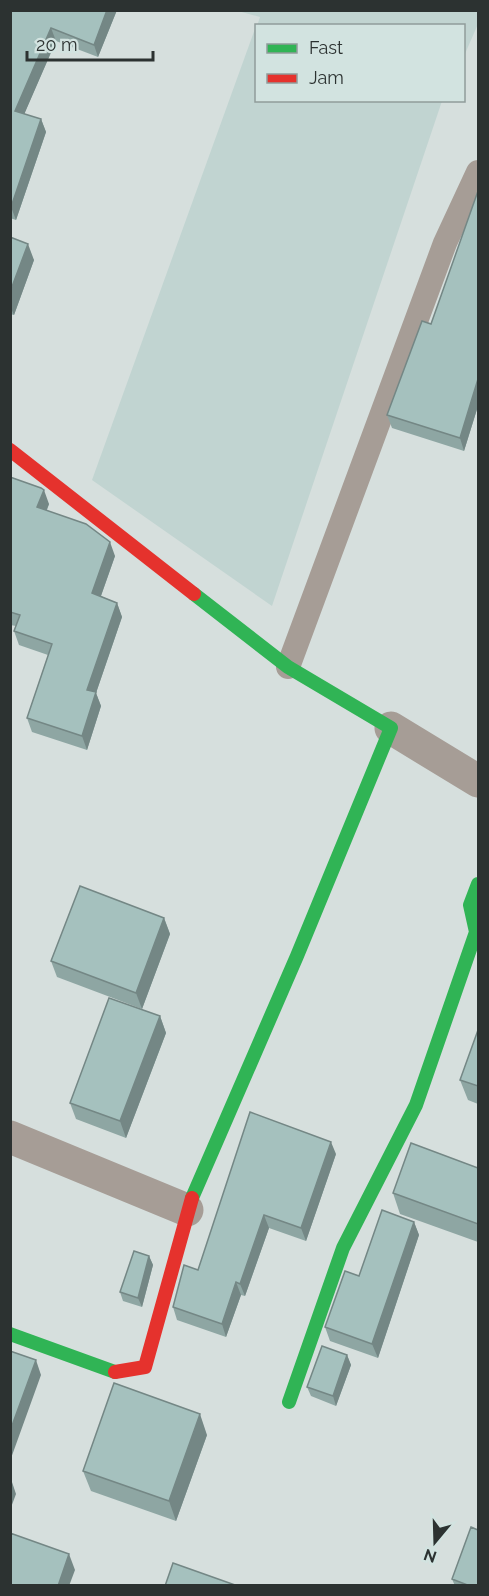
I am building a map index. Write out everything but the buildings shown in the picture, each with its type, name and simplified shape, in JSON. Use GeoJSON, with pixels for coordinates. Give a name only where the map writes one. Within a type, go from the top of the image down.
{"type":"FeatureCollection","features":[{"type":"Feature","properties":{"kind":"street"},"geometry":{"type":"LineString","coordinates":[[10,450],[288,667],[478,781]]}},
{"type":"Feature","properties":{"kind":"street"},"geometry":{"type":"LineString","coordinates":[[10,1334],[114,1372],[145,1367],[187,1210],[297,956],[391,728]]}},
{"type":"Feature","properties":{"kind":"street"},"geometry":{"type":"LineString","coordinates":[[288,1402],[343,1248],[416,1105],[477,932],[470,905],[478,884]]}},
{"type":"Feature","properties":{"kind":"street"},"geometry":{"type":"LineString","coordinates":[[10,1137],[187,1210]]}},
{"type":"Feature","properties":{"kind":"lane"},"geometry":{"type":"LineString","coordinates":[[288,667],[445,243],[478,171]]}},
{"type":"Feature","properties":{"kind":"shaded area"},"geometry":{"type":"Polygon","coordinates":[[[238,11],[478,11],[478,24],[465,54],[465,24],[258,24],[260,17],[238,11]]]}},
{"type":"Feature","properties":{"kind":"shaded area"},"geometry":{"type":"Polygon","coordinates":[[[255,29],[255,102],[442,102],[272,606],[92,480],[255,29]]]}},
{"type":"Feature","properties":{"kind":"traffic: fast"},"geometry":{"type":"LineString","coordinates":[[192,1198],[297,956],[391,728],[288,667],[194,594]]}},
{"type":"Feature","properties":{"kind":"traffic: fast"},"geometry":{"type":"LineString","coordinates":[[289,1402],[343,1248],[416,1105],[476,932],[470,905],[478,884]]}},
{"type":"Feature","properties":{"kind":"traffic: fast"},"geometry":{"type":"LineString","coordinates":[[10,1334],[115,1372]]}},
{"type":"Feature","properties":{"kind":"traffic: jam"},"geometry":{"type":"LineString","coordinates":[[10,450],[194,594]]}},
{"type":"Feature","properties":{"kind":"traffic: jam"},"geometry":{"type":"LineString","coordinates":[[115,1372],[145,1367],[192,1198]]}}]}
